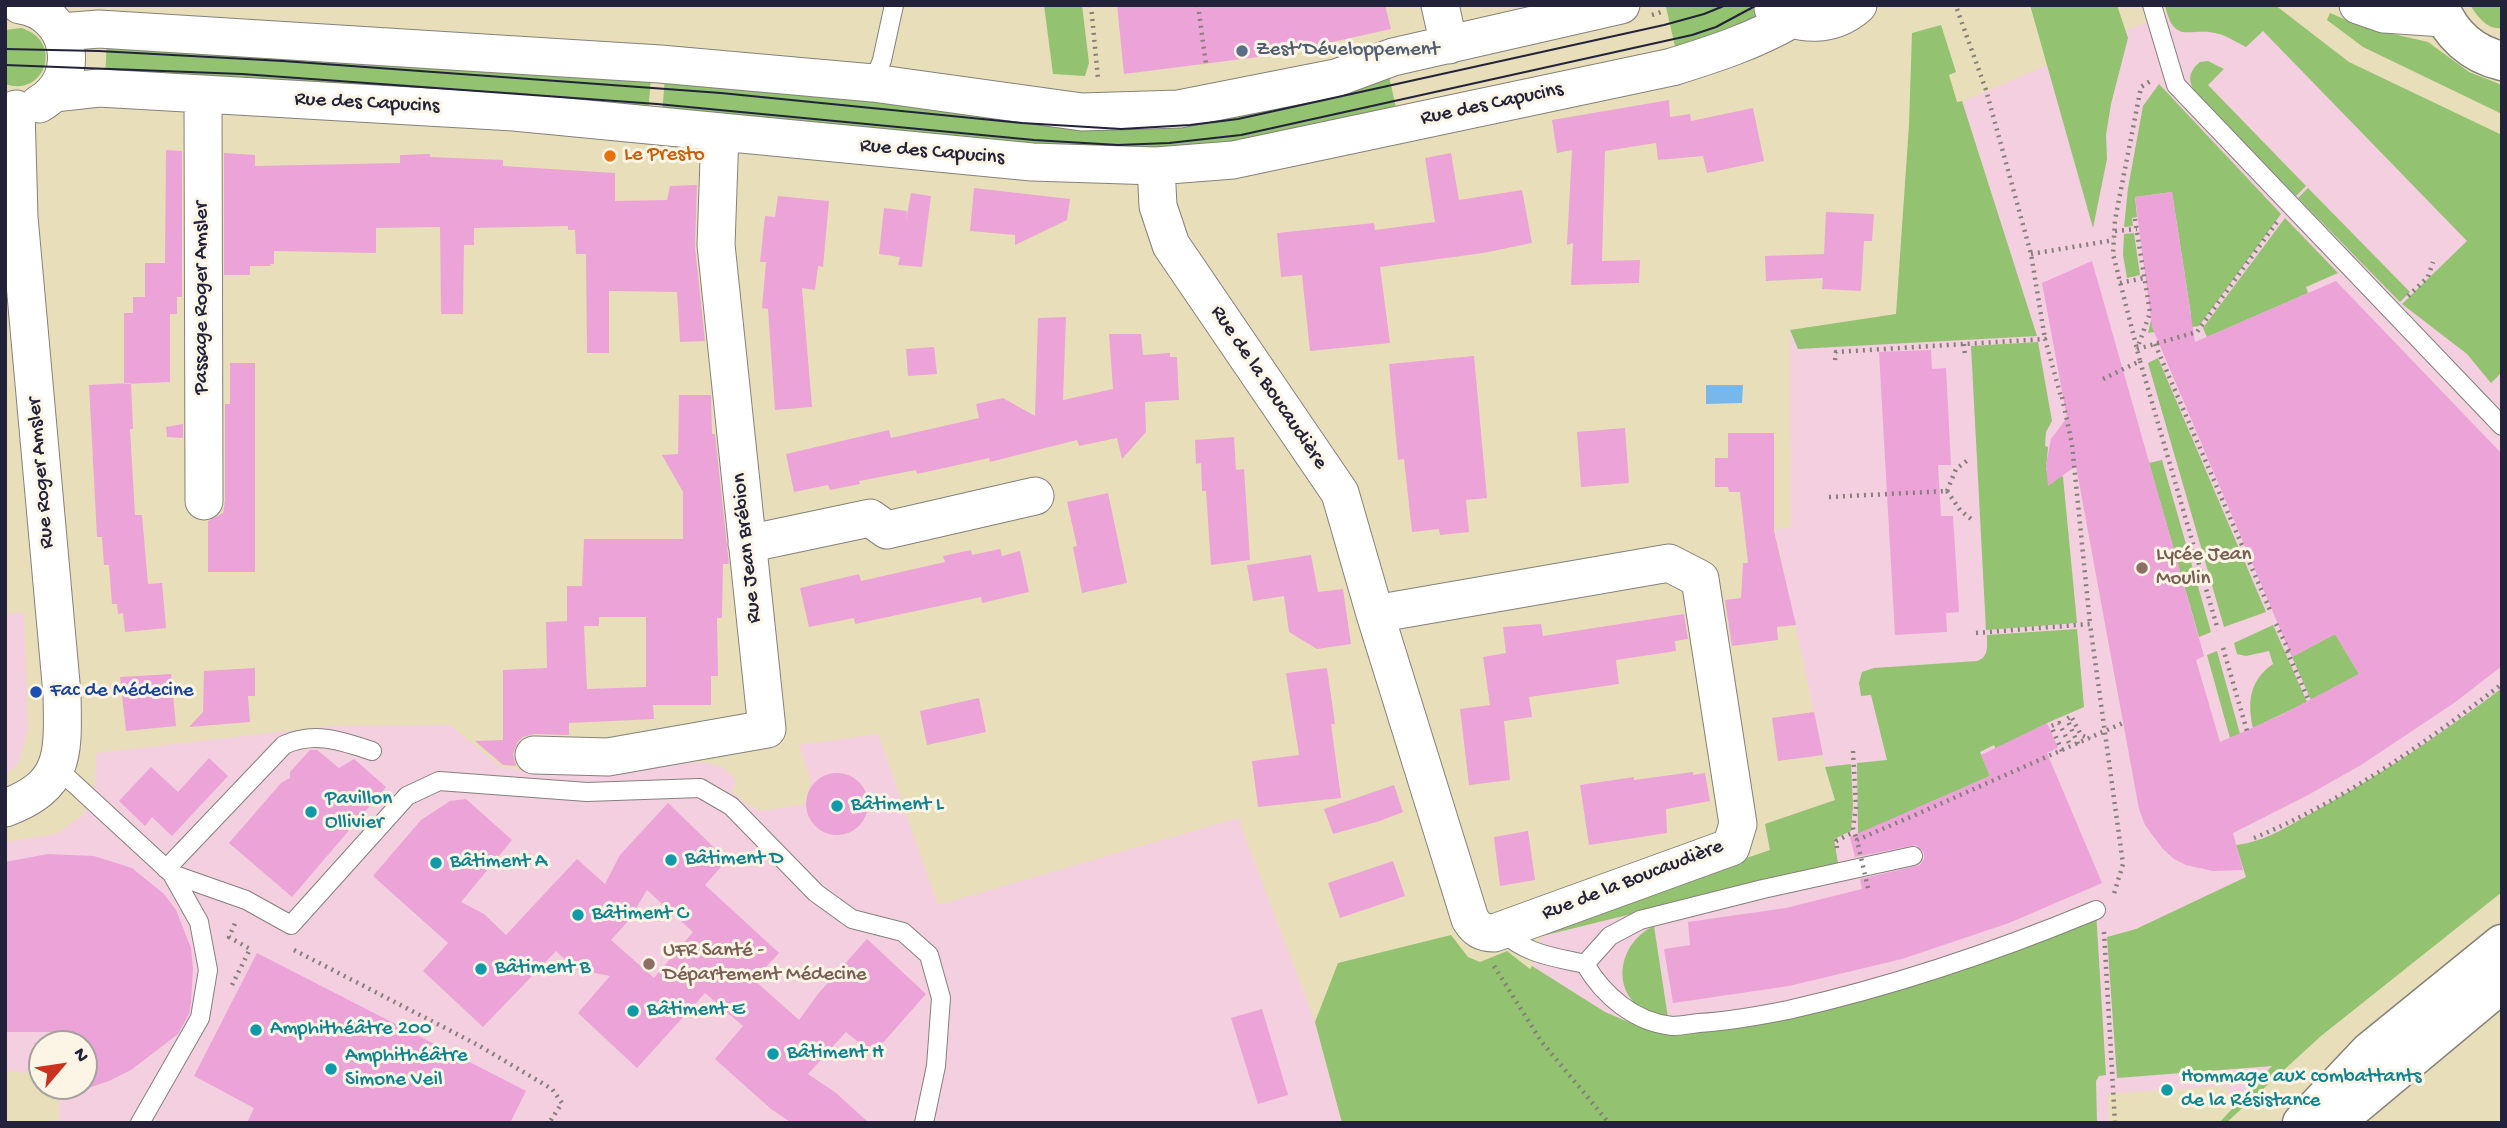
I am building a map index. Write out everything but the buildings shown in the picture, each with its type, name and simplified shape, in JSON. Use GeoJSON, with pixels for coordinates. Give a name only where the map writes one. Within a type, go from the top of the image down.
{"type":"FeatureCollection","features":[{"type":"Feature","properties":{"kind":"main road"},"geometry":{"type":"LineString","coordinates":[[2442,11],[2453,32],[2465,43],[2486,57],[2502,61]]}},
{"type":"Feature","properties":{"kind":"main road"},"geometry":{"type":"LineString","coordinates":[[2302,1123],[2370,1052],[2502,944]]}},
{"type":"Feature","properties":{"kind":"main road"},"geometry":{"type":"LineString","coordinates":[[2334,1123],[2502,984]]}},
{"type":"Feature","properties":{"kind":"street"},"geometry":{"type":"LineString","coordinates":[[5,6],[11,5]]}},
{"type":"Feature","properties":{"kind":"street"},"geometry":{"type":"LineString","coordinates":[[20,5],[34,8],[46,15],[61,32],[66,43],[68,60],[64,76],[54,93]]}},
{"type":"Feature","properties":{"kind":"street"},"geometry":{"type":"LineString","coordinates":[[1440,5],[1450,45]]}},
{"type":"Feature","properties":{"kind":"street"},"geometry":{"type":"LineString","coordinates":[[61,32],[113,30],[615,60],[873,83],[1082,111],[1179,109],[1336,78],[1393,58],[1621,5]]}},
{"type":"Feature","properties":{"kind":"street","name":"Rue des Capucins"},"geometry":{"type":"LineString","coordinates":[[11,109],[34,106],[54,93],[99,88],[514,113],[1032,162],[1156,166],[1233,160],[1672,67],[1755,38],[1781,12],[1817,23],[1833,20],[1858,5]]}},
{"type":"Feature","properties":{"kind":"street"},"geometry":{"type":"LineString","coordinates":[[2358,5],[2384,14],[2442,11]]}},
{"type":"Feature","properties":{"kind":"street","name":"Passage Roger Amsler"},"geometry":{"type":"LineString","coordinates":[[203,95],[204,501]]}},
{"type":"Feature","properties":{"kind":"street","name":"Rue Roger Amsler"},"geometry":{"type":"LineString","coordinates":[[11,109],[62,694],[63,726],[57,768]]}},
{"type":"Feature","properties":{"kind":"street","name":"Rue Jean Brébion"},"geometry":{"type":"LineString","coordinates":[[534,755],[608,757],[767,729],[716,246],[720,132]]}},
{"type":"Feature","properties":{"kind":"street","name":"Rue de la Boucaudière"},"geometry":{"type":"LineString","coordinates":[[1156,166],[1158,206],[1171,245],[1340,493],[1375,614],[1470,919],[1480,930],[1494,933],[1496,946],[1731,848],[1738,824],[1700,579],[1669,563],[1375,614]]}},
{"type":"Feature","properties":{"kind":"street"},"geometry":{"type":"LineString","coordinates":[[747,544],[870,518],[887,530],[1034,496]]}},
{"type":"Feature","properties":{"kind":"street"},"geometry":{"type":"LineString","coordinates":[[5,808],[26,801],[46,786],[57,768]]}},
{"type":"Feature","properties":{"kind":"lane"},"geometry":{"type":"LineString","coordinates":[[873,83],[882,60],[894,5]]}},
{"type":"Feature","properties":{"kind":"lane"},"geometry":{"type":"LineString","coordinates":[[2152,5],[2176,85],[2502,426]]}},
{"type":"Feature","properties":{"kind":"lane"},"geometry":{"type":"LineString","coordinates":[[169,872],[284,745],[301,738],[326,737],[372,751]]}},
{"type":"Feature","properties":{"kind":"lane"},"geometry":{"type":"LineString","coordinates":[[57,768],[169,872],[199,922],[208,970],[200,1018],[140,1123]]}},
{"type":"Feature","properties":{"kind":"lane"},"geometry":{"type":"LineString","coordinates":[[169,872],[246,900],[291,925],[407,796],[439,781],[587,792],[700,788],[731,806],[816,893],[852,919],[903,932],[929,955],[941,998],[936,1066],[924,1123]]}},
{"type":"Feature","properties":{"kind":"lane"},"geometry":{"type":"LineString","coordinates":[[1585,964],[1611,936],[1640,920],[1763,889],[1913,856]]}},
{"type":"Feature","properties":{"kind":"lane"},"geometry":{"type":"LineString","coordinates":[[1496,946],[1518,945],[1536,953],[1585,964],[1606,993],[1620,1005],[1646,1018],[1673,1026],[1730,1020],[1801,1007],[1921,976],[2103,909]]}},
{"type":"Feature","properties":{"kind":"path"},"geometry":{"type":"LineString","coordinates":[[1091,5],[1098,81]]}},
{"type":"Feature","properties":{"kind":"path"},"geometry":{"type":"LineString","coordinates":[[1198,5],[1206,64]]}},
{"type":"Feature","properties":{"kind":"path"},"geometry":{"type":"LineString","coordinates":[[1957,9],[1986,90],[2031,254],[2045,339],[2072,444],[2090,624],[2123,864],[2103,909]]}},
{"type":"Feature","properties":{"kind":"path"},"geometry":{"type":"LineString","coordinates":[[2172,70],[2141,86],[2113,254],[2140,361],[2218,630]]}},
{"type":"Feature","properties":{"kind":"path"},"geometry":{"type":"LineString","coordinates":[[2137,349],[2197,332],[2290,204]]}},
{"type":"Feature","properties":{"kind":"path"},"geometry":{"type":"LineString","coordinates":[[2135,219],[2150,313],[2137,349]]}},
{"type":"Feature","properties":{"kind":"path"},"geometry":{"type":"LineString","coordinates":[[2115,231],[2137,229]]}},
{"type":"Feature","properties":{"kind":"path"},"geometry":{"type":"LineString","coordinates":[[2031,254],[2114,240]]}},
{"type":"Feature","properties":{"kind":"path"},"geometry":{"type":"LineString","coordinates":[[2392,312],[2428,276],[2432,262]]}},
{"type":"Feature","properties":{"kind":"path"},"geometry":{"type":"LineString","coordinates":[[2120,283],[2144,278]]}},
{"type":"Feature","properties":{"kind":"path"},"geometry":{"type":"LineString","coordinates":[[1835,360],[1836,352],[2045,339]]}},
{"type":"Feature","properties":{"kind":"path"},"geometry":{"type":"LineString","coordinates":[[1964,344],[1965,358]]}},
{"type":"Feature","properties":{"kind":"path"},"geometry":{"type":"LineString","coordinates":[[2155,344],[2270,610]]}},
{"type":"Feature","properties":{"kind":"path"},"geometry":{"type":"LineString","coordinates":[[2103,379],[2140,361]]}},
{"type":"Feature","properties":{"kind":"path"},"geometry":{"type":"LineString","coordinates":[[1947,491],[1956,469],[1968,460]]}},
{"type":"Feature","properties":{"kind":"path"},"geometry":{"type":"LineString","coordinates":[[1829,497],[1947,491]]}},
{"type":"Feature","properties":{"kind":"path"},"geometry":{"type":"LineString","coordinates":[[1947,491],[1960,510],[1971,519]]}},
{"type":"Feature","properties":{"kind":"path"},"geometry":{"type":"LineString","coordinates":[[1976,633],[2090,624]]}},
{"type":"Feature","properties":{"kind":"path"},"geometry":{"type":"LineString","coordinates":[[2276,624],[2309,701]]}},
{"type":"Feature","properties":{"kind":"path"},"geometry":{"type":"LineString","coordinates":[[2223,648],[2247,731]]}},
{"type":"Feature","properties":{"kind":"path"},"geometry":{"type":"LineString","coordinates":[[2254,838],[2287,824],[2355,786],[2420,745],[2502,684]]}},
{"type":"Feature","properties":{"kind":"path"},"geometry":{"type":"LineString","coordinates":[[2078,744],[2067,719],[2071,716],[2081,735],[2090,738]]}},
{"type":"Feature","properties":{"kind":"path"},"geometry":{"type":"LineString","coordinates":[[2062,751],[2051,726],[2059,723],[2071,747]]}},
{"type":"Feature","properties":{"kind":"path"},"geometry":{"type":"LineString","coordinates":[[1856,838],[1915,815],[2123,723]]}},
{"type":"Feature","properties":{"kind":"path"},"geometry":{"type":"LineString","coordinates":[[1853,751],[1856,767],[1856,838],[1868,888]]}},
{"type":"Feature","properties":{"kind":"path"},"geometry":{"type":"LineString","coordinates":[[291,925],[293,949],[478,1045],[552,1089],[562,1103],[549,1123]]}},
{"type":"Feature","properties":{"kind":"path"},"geometry":{"type":"LineString","coordinates":[[2105,928],[2103,938],[2115,1123]]}},
{"type":"Feature","properties":{"kind":"path"},"geometry":{"type":"LineString","coordinates":[[1496,946],[1541,1041],[1609,1123]]}},
{"type":"Feature","properties":{"kind":"shaded area","name":"Lycée Jean Moulin"},"geometry":{"type":"Polygon","coordinates":[[[2185,5],[2275,5],[2502,180],[2502,872],[2300,1036],[2244,1096],[2228,1097],[2227,1086],[2107,1094],[2109,1123],[1731,1123],[1531,970],[1545,927],[1770,850],[1765,824],[1835,800],[1775,530],[1791,527],[1790,330],[1896,314],[1909,125],[2185,5]]]}},
{"type":"Feature","properties":{"kind":"shaded area"},"geometry":{"type":"Polygon","coordinates":[[[24,613],[28,730],[18,764],[5,775],[5,614],[24,613]]]}},
{"type":"Feature","properties":{"kind":"shaded area","name":"UFR Santé - Département Médecine"},"geometry":{"type":"Polygon","coordinates":[[[450,725],[502,768],[570,774],[700,762],[722,767],[736,783],[731,791],[749,806],[762,811],[806,804],[811,782],[799,745],[878,734],[938,905],[1238,818],[1315,1022],[1342,1123],[58,1123],[60,1100],[98,1100],[98,1030],[28,1030],[28,1073],[5,1071],[5,842],[56,834],[84,814],[95,785],[96,753],[332,726],[450,725]]]}},
{"type":"Feature","properties":{"kind":"green space"},"geometry":{"type":"Polygon","coordinates":[[[1044,5],[1082,5],[1089,63],[1085,76],[1053,74],[1044,5]]]}},
{"type":"Feature","properties":{"kind":"green space"},"geometry":{"type":"Polygon","coordinates":[[[1750,5],[1765,21],[1677,55],[1666,7],[1750,5]]]}},
{"type":"Feature","properties":{"kind":"green space"},"geometry":{"type":"Polygon","coordinates":[[[2030,5],[2117,5],[2128,38],[2111,104],[2106,135],[2107,159],[2093,228],[2030,5]]]}},
{"type":"Feature","properties":{"kind":"green space"},"geometry":{"type":"Polygon","coordinates":[[[2165,5],[2275,5],[2349,62],[2502,135],[2502,372],[2491,383],[2467,354],[2402,304],[2467,241],[2263,31],[2246,47],[2219,34],[2184,32],[2173,26],[2165,5]]]}},
{"type":"Feature","properties":{"kind":"green space"},"geometry":{"type":"Polygon","coordinates":[[[2470,5],[2502,5],[2502,28],[2487,25],[2470,5]]]}},
{"type":"Feature","properties":{"kind":"green space"},"geometry":{"type":"Polygon","coordinates":[[[2330,13],[2363,27],[2428,42],[2469,72],[2502,85],[2502,114],[2363,47],[2327,20],[2330,13]]]}},
{"type":"Feature","properties":{"kind":"green space"},"geometry":{"type":"Polygon","coordinates":[[[1941,25],[1956,72],[1949,75],[1957,102],[1962,101],[2037,336],[1798,349],[1790,330],[1896,314],[1909,125],[1912,33],[1941,25]]]}},
{"type":"Feature","properties":{"kind":"green space"},"geometry":{"type":"Polygon","coordinates":[[[21,28],[34,34],[42,44],[46,55],[44,66],[39,76],[31,83],[19,86],[5,84],[5,30],[21,28]]]}},
{"type":"Feature","properties":{"kind":"green space"},"geometry":{"type":"Polygon","coordinates":[[[107,40],[651,76],[648,114],[105,78],[107,40]]]}},
{"type":"Feature","properties":{"kind":"green space"},"geometry":{"type":"Polygon","coordinates":[[[2208,61],[2224,69],[2208,85],[2306,186],[2296,196],[2194,90],[2190,78],[2192,71],[2200,62],[2208,61]]]}},
{"type":"Feature","properties":{"kind":"green space"},"geometry":{"type":"Polygon","coordinates":[[[1389,76],[1397,112],[1271,141],[1127,157],[662,115],[665,77],[964,107],[1389,76]]]}},
{"type":"Feature","properties":{"kind":"green space"},"geometry":{"type":"Polygon","coordinates":[[[2159,84],[2281,214],[2199,326],[2148,333],[2152,316],[2191,315],[2172,192],[2135,197],[2137,217],[2132,218],[2133,226],[2124,227],[2143,106],[2159,84]]]}},
{"type":"Feature","properties":{"kind":"green space"},"geometry":{"type":"Polygon","coordinates":[[[2308,188],[2410,292],[2400,302],[2298,198],[2308,188]]]}},
{"type":"Feature","properties":{"kind":"green space"},"geometry":{"type":"Polygon","coordinates":[[[2285,218],[2338,273],[2306,287],[2308,293],[2207,337],[2203,328],[2285,218]]]}},
{"type":"Feature","properties":{"kind":"green space"},"geometry":{"type":"Polygon","coordinates":[[[2134,233],[2140,275],[2127,278],[2123,255],[2124,234],[2134,233]]]}},
{"type":"Feature","properties":{"kind":"green space"},"geometry":{"type":"Polygon","coordinates":[[[2038,342],[2052,421],[2046,432],[2046,469],[2051,484],[2061,475],[2063,477],[2077,623],[1986,630],[1971,346],[2038,342]]]}},
{"type":"Feature","properties":{"kind":"green space"},"geometry":{"type":"Polygon","coordinates":[[[2158,358],[2266,612],[2224,627],[2148,363],[2158,358]]]}},
{"type":"Feature","properties":{"kind":"green space"},"geometry":{"type":"Polygon","coordinates":[[[2162,460],[2211,632],[2199,637],[2149,463],[2162,460]]]}},
{"type":"Feature","properties":{"kind":"green space"},"geometry":{"type":"Polygon","coordinates":[[[2273,625],[2307,702],[2253,728],[2250,709],[2252,692],[2259,677],[2273,664],[2269,651],[2246,656],[2237,654],[2234,643],[2273,625]]]}},
{"type":"Feature","properties":{"kind":"green space"},"geometry":{"type":"Polygon","coordinates":[[[2077,629],[2084,707],[2047,723],[2005,769],[1994,745],[1980,752],[1990,776],[1858,834],[1857,763],[1887,760],[1871,695],[1861,696],[1859,683],[1862,672],[1874,668],[1977,661],[1985,654],[1987,635],[2077,629]]]}},
{"type":"Feature","properties":{"kind":"green space"},"geometry":{"type":"Polygon","coordinates":[[[2335,634],[2359,674],[2311,700],[2292,657],[2335,634]]]}},
{"type":"Feature","properties":{"kind":"green space"},"geometry":{"type":"Polygon","coordinates":[[[2217,651],[2240,734],[2230,738],[2207,655],[2217,651]]]}},
{"type":"Feature","properties":{"kind":"green space"},"geometry":{"type":"Polygon","coordinates":[[[2502,688],[2502,892],[2321,1036],[2226,1123],[2219,1123],[2272,1066],[2117,1078],[2107,937],[2136,929],[2246,877],[2236,845],[2269,836],[2343,795],[2412,752],[2502,688]]]}},
{"type":"Feature","properties":{"kind":"green space"},"geometry":{"type":"Polygon","coordinates":[[[1851,764],[1851,831],[1834,839],[1838,863],[1530,939],[1545,927],[1770,850],[1765,824],[1835,800],[1825,767],[1851,764]]]}},
{"type":"Feature","properties":{"kind":"green space"},"geometry":{"type":"Polygon","coordinates":[[[2096,911],[2106,1075],[2099,1076],[2096,1081],[2097,1123],[1342,1123],[1315,1022],[1338,963],[1451,935],[1468,957],[1480,962],[1507,951],[1530,969],[1532,966],[1605,1012],[1659,1032],[1740,1010],[1855,988],[2096,911]]]}},
{"type":"Feature","properties":{"kind":"green space"},"geometry":{"type":"Polygon","coordinates":[[[1654,926],[1668,1018],[1650,1013],[1631,999],[1623,976],[1627,952],[1643,933],[1654,926]]]}},
{"type":"Feature","properties":{"kind":"water"},"geometry":{"type":"Polygon","coordinates":[[[1706,385],[1743,385],[1742,403],[1706,404],[1706,385]]]}},
{"type":"Feature","properties":{"kind":"tram line"},"geometry":{"type":"LineString","coordinates":[[5,49],[283,61],[721,93],[1022,123],[1121,129],[1238,119],[1664,25],[1726,5]]}},
{"type":"Feature","properties":{"kind":"tram line"},"geometry":{"type":"LineString","coordinates":[[5,65],[242,74],[657,104],[1034,140],[1118,145],[1169,143],[1241,135],[1692,35],[1716,27],[1757,5]]}},
{"type":"Feature","properties":{"kind":"place","name":"Zest’Développement"},"geometry":{"type":"Point","coordinates":[1242,51]}},
{"type":"Feature","properties":{"kind":"place","name":"Le Presto"},"geometry":{"type":"Point","coordinates":[610,156]}},
{"type":"Feature","properties":{"kind":"place","name":"Lycée Jean Moulin"},"geometry":{"type":"Point","coordinates":[2142,568]}},
{"type":"Feature","properties":{"kind":"place","name":"Fac de Médecine"},"geometry":{"type":"Point","coordinates":[36,692]}},
{"type":"Feature","properties":{"kind":"place","name":"Bâtiment L"},"geometry":{"type":"Point","coordinates":[837,806]}},
{"type":"Feature","properties":{"kind":"place","name":"Pavillon Ollivier"},"geometry":{"type":"Point","coordinates":[311,812]}},
{"type":"Feature","properties":{"kind":"place","name":"Bâtiment D"},"geometry":{"type":"Point","coordinates":[671,860]}},
{"type":"Feature","properties":{"kind":"place","name":"Bâtiment A"},"geometry":{"type":"Point","coordinates":[436,863]}},
{"type":"Feature","properties":{"kind":"place","name":"Bâtiment C"},"geometry":{"type":"Point","coordinates":[578,915]}},
{"type":"Feature","properties":{"kind":"place","name":"UFR Santé - Département Médecine"},"geometry":{"type":"Point","coordinates":[649,964]}},
{"type":"Feature","properties":{"kind":"place","name":"Bâtiment B"},"geometry":{"type":"Point","coordinates":[481,969]}},
{"type":"Feature","properties":{"kind":"place","name":"Bâtiment E"},"geometry":{"type":"Point","coordinates":[633,1011]}},
{"type":"Feature","properties":{"kind":"place","name":"Amphithéâtre 200"},"geometry":{"type":"Point","coordinates":[256,1030]}},
{"type":"Feature","properties":{"kind":"place","name":"Bâtiment H"},"geometry":{"type":"Point","coordinates":[773,1054]}},
{"type":"Feature","properties":{"kind":"place","name":"Amphithéâtre Simone Veil"},"geometry":{"type":"Point","coordinates":[331,1069]}},
{"type":"Feature","properties":{"kind":"place","name":"Hommage aux combattants de la Résistance"},"geometry":{"type":"Point","coordinates":[2167,1090]}}]}
